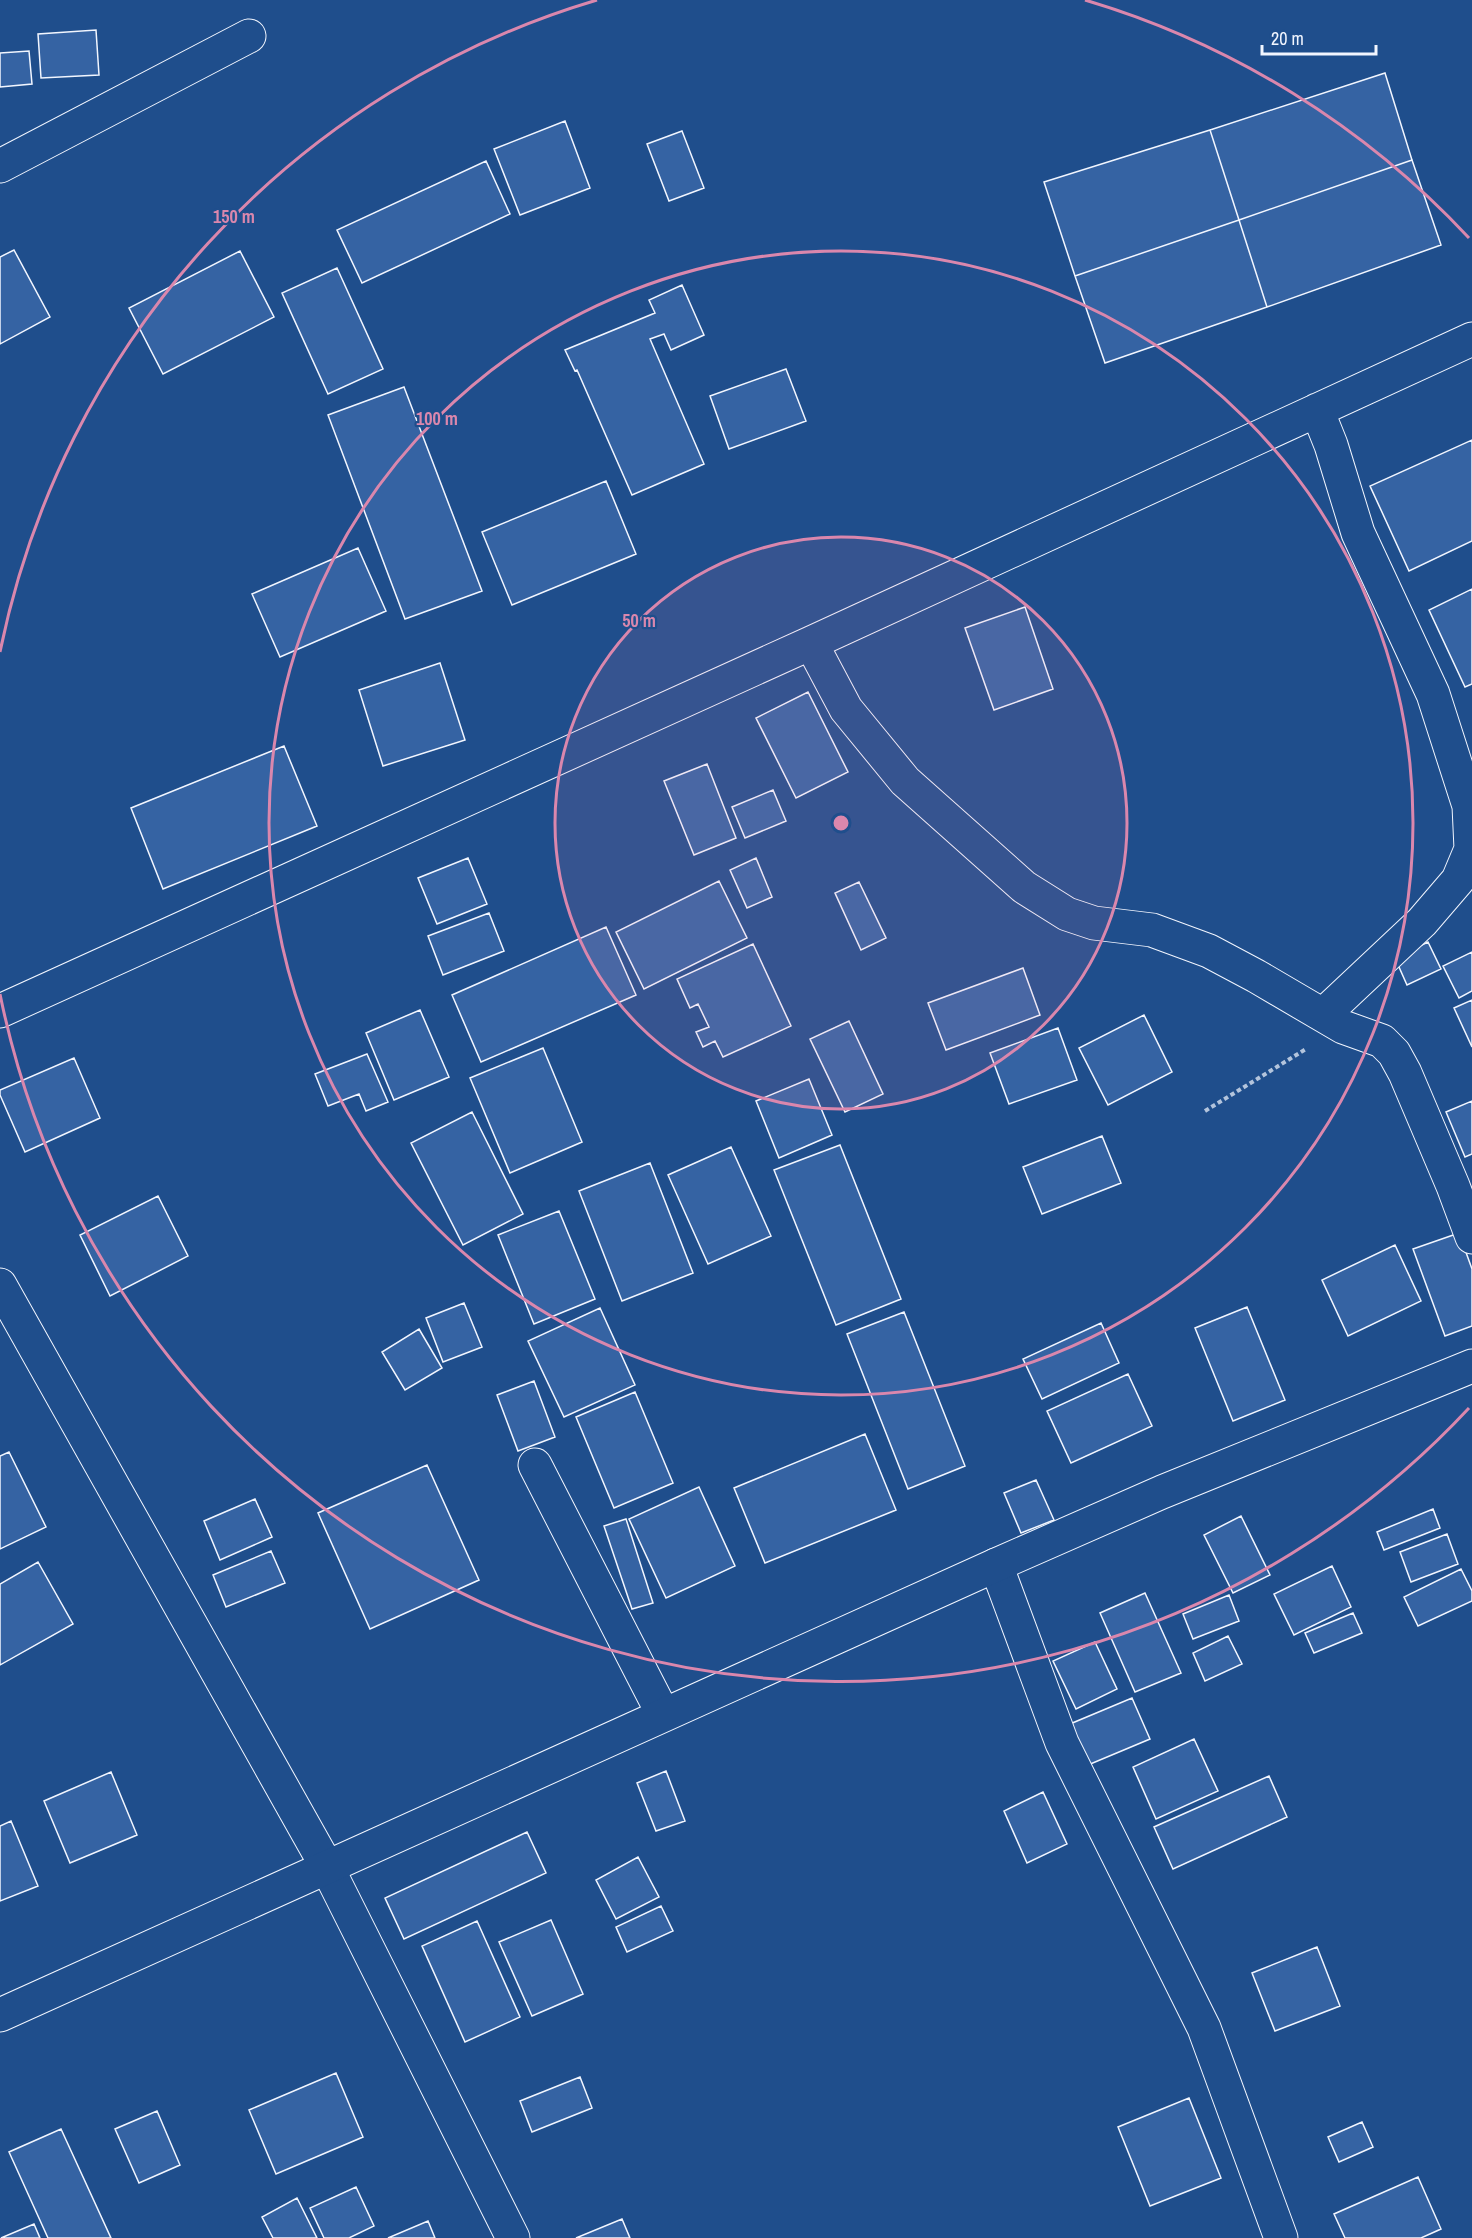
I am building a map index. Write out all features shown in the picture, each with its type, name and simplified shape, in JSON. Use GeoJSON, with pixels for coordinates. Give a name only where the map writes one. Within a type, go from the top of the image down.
{"type":"FeatureCollection","features":[{"type":"Feature","properties":{"kind":"street"},"geometry":{"type":"LineString","coordinates":[[0,166],[249,36]]}},
{"type":"Feature","properties":{"kind":"street"},"geometry":{"type":"LineString","coordinates":[[0,1011],[811,643],[1472,339]]}},
{"type":"Feature","properties":{"kind":"street"},"geometry":{"type":"LineString","coordinates":[[1317,410],[1358,533],[1434,694],[1469,806],[1471,849],[1458,880],[1333,1021]]}},
{"type":"Feature","properties":{"kind":"street"},"geometry":{"type":"LineString","coordinates":[[811,643],[846,709],[905,781],[1024,887],[1066,914],[1094,923],[1152,930],[1209,951],[1333,1021],[1382,1041],[1394,1053],[1405,1073],[1472,1237]]}},
{"type":"Feature","properties":{"kind":"street"},"geometry":{"type":"LineString","coordinates":[[0,1285],[327,1867],[513,2238]]}},
{"type":"Feature","properties":{"kind":"street"},"geometry":{"type":"LineString","coordinates":[[0,2015],[996,1565],[1162,1492],[1472,1366]]}},
{"type":"Feature","properties":{"kind":"street"},"geometry":{"type":"LineString","coordinates":[[535,1465],[663,1714]]}},
{"type":"Feature","properties":{"kind":"street"},"geometry":{"type":"LineString","coordinates":[[996,1565],[1062,1743],[1204,2028],[1281,2238]]}},
{"type":"Feature","properties":{"kind":"path"},"geometry":{"type":"LineString","coordinates":[[1205,1111],[1333,1021]]}},
{"type":"Feature","properties":{"kind":"building"},"geometry":{"type":"Polygon","coordinates":[[[96,30],[99,75],[41,78],[38,34],[96,30]]]}},
{"type":"Feature","properties":{"kind":"building"},"geometry":{"type":"Polygon","coordinates":[[[29,51],[32,84],[0,87],[0,53],[29,51]]]}},
{"type":"Feature","properties":{"kind":"building"},"geometry":{"type":"Polygon","coordinates":[[[1385,73],[1412,160],[1239,220],[1210,130],[1385,73]]]}},
{"type":"Feature","properties":{"kind":"building"},"geometry":{"type":"Polygon","coordinates":[[[565,121],[590,188],[520,215],[494,149],[565,121]]]}},
{"type":"Feature","properties":{"kind":"building"},"geometry":{"type":"Polygon","coordinates":[[[1210,130],[1239,220],[1075,276],[1044,182],[1210,130]]]}},
{"type":"Feature","properties":{"kind":"building"},"geometry":{"type":"Polygon","coordinates":[[[682,131],[704,188],[669,201],[647,144],[682,131]]]}},
{"type":"Feature","properties":{"kind":"building"},"geometry":{"type":"Polygon","coordinates":[[[1412,160],[1441,245],[1267,307],[1239,220],[1412,160]]]}},
{"type":"Feature","properties":{"kind":"building"},"geometry":{"type":"Polygon","coordinates":[[[486,161],[510,214],[362,283],[337,230],[486,161]]]}},
{"type":"Feature","properties":{"kind":"building"},"geometry":{"type":"Polygon","coordinates":[[[1239,220],[1267,307],[1105,363],[1075,276],[1239,220]]]}},
{"type":"Feature","properties":{"kind":"building"},"geometry":{"type":"Polygon","coordinates":[[[14,250],[50,317],[0,344],[0,257],[14,250]]]}},
{"type":"Feature","properties":{"kind":"building"},"geometry":{"type":"Polygon","coordinates":[[[240,251],[274,317],[163,374],[129,308],[240,251]]]}},
{"type":"Feature","properties":{"kind":"building"},"geometry":{"type":"Polygon","coordinates":[[[337,268],[383,369],[328,394],[282,293],[337,268]]]}},
{"type":"Feature","properties":{"kind":"building"},"geometry":{"type":"Polygon","coordinates":[[[682,285],[704,335],[671,350],[664,334],[650,339],[704,464],[632,495],[577,370],[575,371],[565,350],[655,313],[649,300],[682,285]]]}},
{"type":"Feature","properties":{"kind":"building"},"geometry":{"type":"Polygon","coordinates":[[[786,369],[806,421],[729,449],[710,396],[786,369]]]}},
{"type":"Feature","properties":{"kind":"building"},"geometry":{"type":"Polygon","coordinates":[[[404,387],[482,591],[405,619],[328,415],[404,387]]]}},
{"type":"Feature","properties":{"kind":"building"},"geometry":{"type":"Polygon","coordinates":[[[1472,440],[1472,541],[1409,571],[1370,486],[1472,440]]]}},
{"type":"Feature","properties":{"kind":"building"},"geometry":{"type":"Polygon","coordinates":[[[606,481],[636,554],[512,605],[482,532],[606,481]]]}},
{"type":"Feature","properties":{"kind":"building"},"geometry":{"type":"Polygon","coordinates":[[[358,548],[386,611],[280,657],[252,594],[358,548]]]}},
{"type":"Feature","properties":{"kind":"building"},"geometry":{"type":"Polygon","coordinates":[[[1472,589],[1472,684],[1465,687],[1429,610],[1472,589]]]}},
{"type":"Feature","properties":{"kind":"building"},"geometry":{"type":"Polygon","coordinates":[[[1025,607],[1053,689],[994,710],[965,628],[1025,607]]]}},
{"type":"Feature","properties":{"kind":"building"},"geometry":{"type":"Polygon","coordinates":[[[440,663],[465,740],[383,766],[359,690],[440,663]]]}},
{"type":"Feature","properties":{"kind":"building"},"geometry":{"type":"Polygon","coordinates":[[[808,692],[848,772],[796,798],[756,718],[808,692]]]}},
{"type":"Feature","properties":{"kind":"building"},"geometry":{"type":"Polygon","coordinates":[[[284,746],[317,826],[163,889],[131,808],[284,746]]]}},
{"type":"Feature","properties":{"kind":"building"},"geometry":{"type":"Polygon","coordinates":[[[707,764],[736,838],[694,855],[664,781],[707,764]]]}},
{"type":"Feature","properties":{"kind":"building"},"geometry":{"type":"Polygon","coordinates":[[[773,790],[786,821],[745,838],[732,807],[773,790]]]}},
{"type":"Feature","properties":{"kind":"building"},"geometry":{"type":"Polygon","coordinates":[[[468,858],[487,904],[437,924],[418,878],[468,858]]]}},
{"type":"Feature","properties":{"kind":"building"},"geometry":{"type":"Polygon","coordinates":[[[756,858],[772,897],[747,908],[730,870],[756,858]]]}},
{"type":"Feature","properties":{"kind":"building"},"geometry":{"type":"Polygon","coordinates":[[[719,881],[747,938],[644,989],[616,932],[719,881]]]}},
{"type":"Feature","properties":{"kind":"building"},"geometry":{"type":"Polygon","coordinates":[[[859,882],[886,938],[861,950],[835,893],[859,882]]]}},
{"type":"Feature","properties":{"kind":"building"},"geometry":{"type":"Polygon","coordinates":[[[489,913],[504,951],[443,975],[428,936],[489,913]]]}},
{"type":"Feature","properties":{"kind":"building"},"geometry":{"type":"Polygon","coordinates":[[[606,927],[636,995],[481,1062],[452,995],[606,927]]]}},
{"type":"Feature","properties":{"kind":"building"},"geometry":{"type":"Polygon","coordinates":[[[1428,942],[1441,969],[1407,985],[1395,958],[1428,942]]]}},
{"type":"Feature","properties":{"kind":"building"},"geometry":{"type":"Polygon","coordinates":[[[753,944],[791,1026],[723,1057],[715,1041],[703,1047],[696,1032],[709,1027],[698,1004],[690,1008],[677,979],[753,944]]]}},
{"type":"Feature","properties":{"kind":"building"},"geometry":{"type":"Polygon","coordinates":[[[1472,952],[1472,991],[1459,998],[1443,966],[1472,952]]]}},
{"type":"Feature","properties":{"kind":"building"},"geometry":{"type":"Polygon","coordinates":[[[1023,968],[1040,1015],[946,1050],[928,1003],[1023,968]]]}},
{"type":"Feature","properties":{"kind":"building"},"geometry":{"type":"Polygon","coordinates":[[[1472,1000],[1472,1047],[1454,1008],[1472,1000]]]}},
{"type":"Feature","properties":{"kind":"building"},"geometry":{"type":"Polygon","coordinates":[[[420,1010],[449,1077],[394,1100],[366,1033],[420,1010]]]}},
{"type":"Feature","properties":{"kind":"building"},"geometry":{"type":"Polygon","coordinates":[[[1144,1015],[1172,1072],[1108,1105],[1079,1048],[1144,1015]]]}},
{"type":"Feature","properties":{"kind":"building"},"geometry":{"type":"Polygon","coordinates":[[[849,1021],[883,1094],[845,1112],[810,1039],[849,1021]]]}},
{"type":"Feature","properties":{"kind":"building"},"geometry":{"type":"Polygon","coordinates":[[[1058,1028],[1077,1080],[1009,1104],[990,1053],[1058,1028]]]}},
{"type":"Feature","properties":{"kind":"building"},"geometry":{"type":"Polygon","coordinates":[[[543,1048],[582,1142],[510,1173],[470,1078],[543,1048]]]}},
{"type":"Feature","properties":{"kind":"building"},"geometry":{"type":"Polygon","coordinates":[[[367,1054],[388,1102],[366,1111],[359,1094],[328,1106],[315,1074],[367,1054]]]}},
{"type":"Feature","properties":{"kind":"building"},"geometry":{"type":"Polygon","coordinates":[[[74,1058],[100,1118],[25,1152],[0,1095],[0,1090],[74,1058]]]}},
{"type":"Feature","properties":{"kind":"building"},"geometry":{"type":"Polygon","coordinates":[[[809,1079],[832,1135],[779,1158],[756,1101],[809,1079]]]}},
{"type":"Feature","properties":{"kind":"building"},"geometry":{"type":"Polygon","coordinates":[[[1472,1101],[1472,1154],[1465,1157],[1446,1112],[1472,1101]]]}},
{"type":"Feature","properties":{"kind":"building"},"geometry":{"type":"Polygon","coordinates":[[[472,1112],[523,1214],[463,1245],[411,1143],[472,1112]]]}},
{"type":"Feature","properties":{"kind":"building"},"geometry":{"type":"Polygon","coordinates":[[[1102,1136],[1121,1183],[1042,1214],[1023,1167],[1102,1136]]]}},
{"type":"Feature","properties":{"kind":"building"},"geometry":{"type":"Polygon","coordinates":[[[840,1145],[901,1299],[836,1325],[774,1170],[840,1145]]]}},
{"type":"Feature","properties":{"kind":"building"},"geometry":{"type":"Polygon","coordinates":[[[731,1147],[771,1236],[708,1264],[668,1175],[731,1147]]]}},
{"type":"Feature","properties":{"kind":"building"},"geometry":{"type":"Polygon","coordinates":[[[650,1163],[693,1273],[622,1301],[579,1191],[650,1163]]]}},
{"type":"Feature","properties":{"kind":"building"},"geometry":{"type":"Polygon","coordinates":[[[158,1196],[188,1256],[110,1296],[80,1235],[158,1196]]]}},
{"type":"Feature","properties":{"kind":"building"},"geometry":{"type":"Polygon","coordinates":[[[559,1211],[595,1299],[534,1324],[498,1235],[559,1211]]]}},
{"type":"Feature","properties":{"kind":"building"},"geometry":{"type":"Polygon","coordinates":[[[1459,1233],[1472,1269],[1472,1326],[1445,1336],[1413,1249],[1459,1233]]]}},
{"type":"Feature","properties":{"kind":"building"},"geometry":{"type":"Polygon","coordinates":[[[1395,1245],[1421,1301],[1348,1336],[1322,1280],[1395,1245]]]}},
{"type":"Feature","properties":{"kind":"building"},"geometry":{"type":"Polygon","coordinates":[[[464,1303],[482,1347],[443,1362],[426,1318],[464,1303]]]}},
{"type":"Feature","properties":{"kind":"building"},"geometry":{"type":"Polygon","coordinates":[[[1247,1307],[1285,1400],[1233,1421],[1195,1328],[1247,1307]]]}},
{"type":"Feature","properties":{"kind":"building"},"geometry":{"type":"Polygon","coordinates":[[[600,1308],[635,1385],[564,1417],[528,1341],[600,1308]]]}},
{"type":"Feature","properties":{"kind":"building"},"geometry":{"type":"Polygon","coordinates":[[[904,1312],[965,1466],[908,1489],[847,1334],[904,1312]]]}},
{"type":"Feature","properties":{"kind":"building"},"geometry":{"type":"Polygon","coordinates":[[[1101,1323],[1119,1363],[1042,1399],[1023,1359],[1101,1323]]]}},
{"type":"Feature","properties":{"kind":"building"},"geometry":{"type":"Polygon","coordinates":[[[419,1329],[442,1368],[405,1390],[382,1352],[419,1329]]]}},
{"type":"Feature","properties":{"kind":"building"},"geometry":{"type":"Polygon","coordinates":[[[1128,1374],[1152,1426],[1071,1463],[1047,1411],[1128,1374]]]}},
{"type":"Feature","properties":{"kind":"building"},"geometry":{"type":"Polygon","coordinates":[[[534,1381],[555,1437],[518,1451],[497,1395],[534,1381]]]}},
{"type":"Feature","properties":{"kind":"building"},"geometry":{"type":"Polygon","coordinates":[[[635,1392],[673,1483],[614,1508],[576,1417],[635,1392]]]}},
{"type":"Feature","properties":{"kind":"building"},"geometry":{"type":"Polygon","coordinates":[[[865,1434],[896,1510],[765,1563],[734,1488],[865,1434]]]}},
{"type":"Feature","properties":{"kind":"building"},"geometry":{"type":"Polygon","coordinates":[[[9,1452],[46,1527],[0,1549],[0,1456],[9,1452]]]}},
{"type":"Feature","properties":{"kind":"building"},"geometry":{"type":"Polygon","coordinates":[[[427,1465],[479,1580],[370,1629],[318,1513],[427,1465]]]}},
{"type":"Feature","properties":{"kind":"building"},"geometry":{"type":"Polygon","coordinates":[[[1036,1480],[1054,1520],[1021,1533],[1004,1493],[1036,1480]]]}},
{"type":"Feature","properties":{"kind":"building"},"geometry":{"type":"Polygon","coordinates":[[[699,1487],[735,1566],[666,1598],[629,1519],[699,1487]]]}},
{"type":"Feature","properties":{"kind":"building"},"geometry":{"type":"Polygon","coordinates":[[[255,1499],[272,1537],[220,1560],[204,1521],[255,1499]]]}},
{"type":"Feature","properties":{"kind":"building"},"geometry":{"type":"Polygon","coordinates":[[[1433,1509],[1440,1528],[1384,1550],[1377,1532],[1433,1509]]]}},
{"type":"Feature","properties":{"kind":"building"},"geometry":{"type":"Polygon","coordinates":[[[1241,1516],[1270,1575],[1233,1593],[1204,1535],[1241,1516]]]}},
{"type":"Feature","properties":{"kind":"building"},"geometry":{"type":"Polygon","coordinates":[[[626,1519],[653,1603],[632,1609],[604,1526],[626,1519]]]}},
{"type":"Feature","properties":{"kind":"building"},"geometry":{"type":"Polygon","coordinates":[[[1447,1534],[1458,1564],[1411,1582],[1400,1552],[1447,1534]]]}},
{"type":"Feature","properties":{"kind":"building"},"geometry":{"type":"Polygon","coordinates":[[[271,1551],[285,1583],[226,1607],[213,1575],[271,1551]]]}},
{"type":"Feature","properties":{"kind":"building"},"geometry":{"type":"Polygon","coordinates":[[[38,1562],[73,1624],[0,1665],[0,1584],[38,1562]]]}},
{"type":"Feature","properties":{"kind":"building"},"geometry":{"type":"Polygon","coordinates":[[[1332,1566],[1351,1607],[1294,1635],[1274,1594],[1332,1566]]]}},
{"type":"Feature","properties":{"kind":"building"},"geometry":{"type":"Polygon","coordinates":[[[1461,1569],[1472,1591],[1472,1601],[1418,1626],[1404,1597],[1461,1569]]]}},
{"type":"Feature","properties":{"kind":"building"},"geometry":{"type":"Polygon","coordinates":[[[1145,1593],[1181,1673],[1135,1692],[1100,1613],[1145,1593]]]}},
{"type":"Feature","properties":{"kind":"building"},"geometry":{"type":"Polygon","coordinates":[[[1229,1595],[1239,1621],[1193,1639],[1183,1614],[1229,1595]]]}},
{"type":"Feature","properties":{"kind":"building"},"geometry":{"type":"Polygon","coordinates":[[[1353,1613],[1362,1633],[1314,1653],[1305,1633],[1353,1613]]]}},
{"type":"Feature","properties":{"kind":"building"},"geometry":{"type":"Polygon","coordinates":[[[1228,1636],[1242,1664],[1205,1681],[1193,1653],[1228,1636]]]}},
{"type":"Feature","properties":{"kind":"building"},"geometry":{"type":"Polygon","coordinates":[[[1095,1642],[1117,1689],[1076,1709],[1053,1661],[1095,1642]]]}},
{"type":"Feature","properties":{"kind":"building"},"geometry":{"type":"Polygon","coordinates":[[[1132,1698],[1150,1739],[1088,1765],[1070,1724],[1132,1698]]]}},
{"type":"Feature","properties":{"kind":"building"},"geometry":{"type":"Polygon","coordinates":[[[1194,1739],[1218,1791],[1156,1819],[1133,1767],[1194,1739]]]}},
{"type":"Feature","properties":{"kind":"building"},"geometry":{"type":"Polygon","coordinates":[[[666,1771],[685,1821],[656,1831],[637,1783],[666,1771]]]}},
{"type":"Feature","properties":{"kind":"building"},"geometry":{"type":"Polygon","coordinates":[[[111,1772],[137,1835],[70,1863],[44,1801],[111,1772]]]}},
{"type":"Feature","properties":{"kind":"building"},"geometry":{"type":"Polygon","coordinates":[[[1269,1776],[1287,1817],[1173,1869],[1154,1827],[1269,1776]]]}},
{"type":"Feature","properties":{"kind":"building"},"geometry":{"type":"Polygon","coordinates":[[[1043,1792],[1067,1844],[1027,1863],[1004,1811],[1043,1792]]]}},
{"type":"Feature","properties":{"kind":"building"},"geometry":{"type":"Polygon","coordinates":[[[11,1821],[38,1886],[0,1901],[0,1826],[11,1821]]]}},
{"type":"Feature","properties":{"kind":"building"},"geometry":{"type":"Polygon","coordinates":[[[527,1832],[546,1873],[404,1939],[385,1898],[527,1832]]]}},
{"type":"Feature","properties":{"kind":"building"},"geometry":{"type":"Polygon","coordinates":[[[638,1857],[659,1897],[616,1919],[596,1880],[638,1857]]]}},
{"type":"Feature","properties":{"kind":"building"},"geometry":{"type":"Polygon","coordinates":[[[661,1906],[673,1931],[627,1952],[616,1927],[661,1906]]]}},
{"type":"Feature","properties":{"kind":"building"},"geometry":{"type":"Polygon","coordinates":[[[551,1920],[583,1994],[532,2016],[499,1942],[551,1920]]]}},
{"type":"Feature","properties":{"kind":"building"},"geometry":{"type":"Polygon","coordinates":[[[477,1921],[520,2017],[465,2042],[422,1946],[477,1921]]]}},
{"type":"Feature","properties":{"kind":"building"},"geometry":{"type":"Polygon","coordinates":[[[1317,1947],[1340,2006],[1275,2031],[1252,1973],[1317,1947]]]}},
{"type":"Feature","properties":{"kind":"building"},"geometry":{"type":"Polygon","coordinates":[[[336,2073],[363,2137],[276,2174],[249,2110],[336,2073]]]}},
{"type":"Feature","properties":{"kind":"building"},"geometry":{"type":"Polygon","coordinates":[[[580,2077],[592,2108],[532,2132],[520,2101],[580,2077]]]}},
{"type":"Feature","properties":{"kind":"building"},"geometry":{"type":"Polygon","coordinates":[[[1189,2098],[1221,2178],[1150,2206],[1118,2127],[1189,2098]]]}},
{"type":"Feature","properties":{"kind":"building"},"geometry":{"type":"Polygon","coordinates":[[[157,2111],[180,2165],[139,2183],[115,2129],[157,2111]]]}},
{"type":"Feature","properties":{"kind":"building"},"geometry":{"type":"Polygon","coordinates":[[[1362,2122],[1373,2147],[1339,2162],[1328,2137],[1362,2122]]]}},
{"type":"Feature","properties":{"kind":"building"},"geometry":{"type":"Polygon","coordinates":[[[61,2129],[111,2238],[48,2238],[9,2152],[61,2129]]]}},
{"type":"Feature","properties":{"kind":"building"},"geometry":{"type":"Polygon","coordinates":[[[1418,2177],[1441,2229],[1421,2238],[1345,2238],[1334,2214],[1418,2177]]]}},
{"type":"Feature","properties":{"kind":"building"},"geometry":{"type":"Polygon","coordinates":[[[356,2187],[374,2226],[349,2238],[324,2238],[310,2208],[356,2187]]]}},
{"type":"Feature","properties":{"kind":"building"},"geometry":{"type":"Polygon","coordinates":[[[297,2198],[317,2238],[273,2238],[262,2217],[297,2198]]]}},
{"type":"Feature","properties":{"kind":"building"},"geometry":{"type":"Polygon","coordinates":[[[622,2219],[630,2238],[576,2238],[622,2219]]]}},
{"type":"Feature","properties":{"kind":"building"},"geometry":{"type":"Polygon","coordinates":[[[428,2221],[435,2238],[388,2238],[428,2221]]]}},
{"type":"Feature","properties":{"kind":"building"},"geometry":{"type":"Polygon","coordinates":[[[34,2224],[40,2238],[1,2238],[34,2224]]]}}]}
